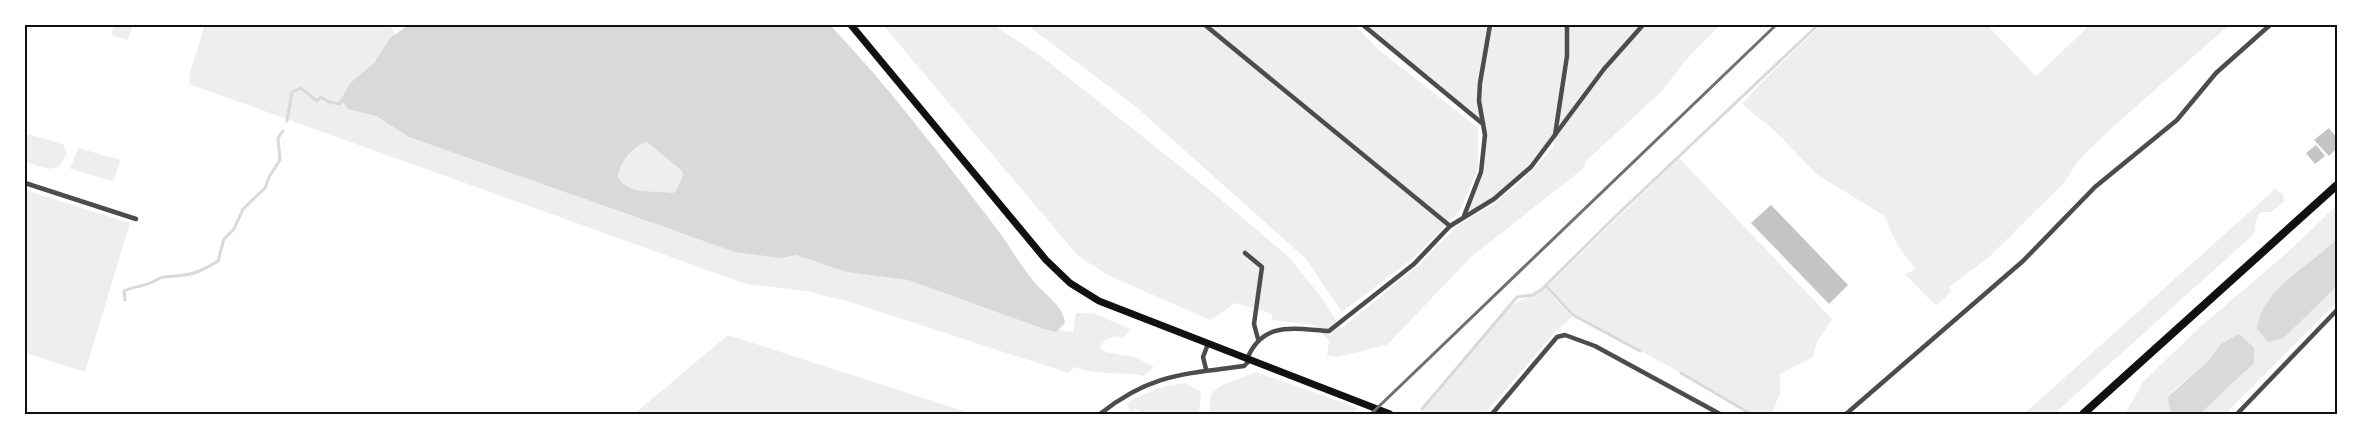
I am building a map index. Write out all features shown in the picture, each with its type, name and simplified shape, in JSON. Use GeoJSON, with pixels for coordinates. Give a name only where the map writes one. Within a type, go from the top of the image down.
{"type":"FeatureCollection","features":[{"type":"Feature","properties":{"kind":"highway"},"geometry":{"type":"LineString","coordinates":[[2083,414],[2337,184]]}},
{"type":"Feature","properties":{"kind":"main road"},"geometry":{"type":"LineString","coordinates":[[851,25],[1046,260],[1070,283],[1099,301],[1390,414]]}},
{"type":"Feature","properties":{"kind":"street"},"geometry":{"type":"LineString","coordinates":[[1206,25],[1450,226]]}},
{"type":"Feature","properties":{"kind":"street"},"geometry":{"type":"LineString","coordinates":[[1362,25],[1483,124]]}},
{"type":"Feature","properties":{"kind":"street"},"geometry":{"type":"LineString","coordinates":[[1464,216],[1481,172],[1485,135],[1479,101],[1480,83],[1490,25]]}},
{"type":"Feature","properties":{"kind":"street"},"geometry":{"type":"LineString","coordinates":[[1554,137],[1567,56],[1567,25]]}},
{"type":"Feature","properties":{"kind":"street"},"geometry":{"type":"LineString","coordinates":[[1100,414],[1122,397],[1150,382],[1206,370],[1244,366],[1258,339],[1268,333],[1284,328],[1329,330],[1414,264],[1450,226],[1494,199],[1531,167],[1604,69],[1643,25]]}},
{"type":"Feature","properties":{"kind":"street"},"geometry":{"type":"LineString","coordinates":[[1846,414],[2023,261],[2095,187],[2178,120],[2216,73],[2270,25]]}},
{"type":"Feature","properties":{"kind":"street"},"geometry":{"type":"LineString","coordinates":[[25,182],[136,219]]}},
{"type":"Feature","properties":{"kind":"street"},"geometry":{"type":"LineString","coordinates":[[1245,253],[1262,267],[1254,324],[1258,339]]}},
{"type":"Feature","properties":{"kind":"street"},"geometry":{"type":"LineString","coordinates":[[2237,414],[2337,310]]}},
{"type":"Feature","properties":{"kind":"street"},"geometry":{"type":"LineString","coordinates":[[1492,414],[1557,337],[1565,335],[1595,346],[1720,414]]}},
{"type":"Feature","properties":{"kind":"street"},"geometry":{"type":"LineString","coordinates":[[1206,370],[1203,357],[1208,344]]}},
{"type":"Feature","properties":{"kind":"shaded area"},"geometry":{"type":"Polygon","coordinates":[[[114,25],[133,25],[128,40],[111,35],[114,25]]]}},
{"type":"Feature","properties":{"kind":"shaded area"},"geometry":{"type":"Polygon","coordinates":[[[205,25],[389,25],[396,35],[390,38],[374,63],[350,83],[348,109],[376,116],[409,137],[683,234],[781,258],[796,255],[846,272],[908,280],[1041,328],[1073,332],[1076,313],[1093,313],[1130,329],[1124,337],[1110,338],[1100,347],[1106,352],[1135,357],[1154,367],[1144,376],[1092,372],[1075,367],[1068,373],[847,301],[806,291],[746,284],[189,84],[190,72],[205,25]]]}},
{"type":"Feature","properties":{"kind":"shaded area"},"geometry":{"type":"Polygon","coordinates":[[[409,25],[830,25],[874,74],[936,150],[997,229],[1029,276],[1061,311],[1065,323],[1056,332],[908,280],[846,272],[796,255],[781,258],[735,252],[409,137],[376,116],[348,109],[341,100],[350,83],[374,63],[390,38],[409,25]],[[647,142],[637,147],[628,155],[621,166],[618,177],[632,189],[672,193],[675,192],[683,176],[682,171],[647,142]]]}},
{"type":"Feature","properties":{"kind":"shaded area"},"geometry":{"type":"Polygon","coordinates":[[[883,25],[993,25],[1041,56],[1206,187],[1289,257],[1322,298],[1341,329],[1421,263],[1457,226],[1491,206],[1522,181],[1553,148],[1554,138],[1534,162],[1513,182],[1490,200],[1464,216],[1480,171],[1484,148],[1483,124],[1363,25],[1720,25],[1684,62],[1663,90],[1585,162],[1585,167],[1470,258],[1387,345],[1337,357],[1327,355],[1329,341],[1314,325],[1271,320],[1273,314],[1236,303],[1210,320],[1108,275],[1078,256],[883,25]]]}},
{"type":"Feature","properties":{"kind":"shaded area"},"geometry":{"type":"Polygon","coordinates":[[[1027,25],[1354,25],[1378,49],[1478,128],[1478,169],[1459,212],[1412,259],[1342,312],[1306,259],[1135,106],[1027,25]]]}},
{"type":"Feature","properties":{"kind":"shaded area"},"geometry":{"type":"Polygon","coordinates":[[[1821,25],[1987,25],[2036,76],[2090,25],[2229,25],[2116,124],[2078,161],[2064,183],[1989,257],[1949,287],[1951,292],[1936,306],[1905,274],[1916,269],[1898,244],[1885,216],[1816,174],[1777,133],[1742,104],[1821,25]]]}},
{"type":"Feature","properties":{"kind":"shaded area"},"geometry":{"type":"Polygon","coordinates":[[[28,134],[63,144],[67,153],[59,167],[48,169],[25,162],[25,141],[28,134]]]}},
{"type":"Feature","properties":{"kind":"shaded area"},"geometry":{"type":"Polygon","coordinates":[[[647,142],[682,171],[683,176],[675,192],[632,189],[618,177],[628,155],[637,147],[647,142]]]}},
{"type":"Feature","properties":{"kind":"shaded area"},"geometry":{"type":"Polygon","coordinates":[[[78,148],[121,160],[113,181],[70,169],[78,148]]]}},
{"type":"Feature","properties":{"kind":"shaded area"},"geometry":{"type":"Polygon","coordinates":[[[1679,158],[1832,319],[1817,342],[1813,357],[1780,374],[1780,393],[1772,414],[1755,414],[1574,314],[1548,286],[1679,158]]]}},
{"type":"Feature","properties":{"kind":"shaded area"},"geometry":{"type":"Polygon","coordinates":[[[2275,189],[2283,194],[2284,201],[2272,212],[2261,212],[2257,217],[2254,234],[2054,414],[2024,414],[2275,189]]]}},
{"type":"Feature","properties":{"kind":"shaded area"},"geometry":{"type":"Polygon","coordinates":[[[25,190],[130,223],[85,372],[25,353],[25,190]]]}},
{"type":"Feature","properties":{"kind":"shaded area"},"geometry":{"type":"Polygon","coordinates":[[[2337,205],[2337,239],[2324,253],[2284,338],[2337,286],[2337,302],[2225,414],[2198,414],[2242,375],[2210,359],[2173,391],[2169,407],[2175,414],[2125,414],[2143,382],[2200,327],[2289,251],[2337,205]]]}},
{"type":"Feature","properties":{"kind":"shaded area"},"geometry":{"type":"Polygon","coordinates":[[[2337,239],[2337,286],[2284,338],[2268,342],[2257,329],[2261,314],[2268,301],[2289,279],[2337,239]]]}},
{"type":"Feature","properties":{"kind":"shaded area"},"geometry":{"type":"Polygon","coordinates":[[[1545,288],[1572,317],[1555,332],[1485,414],[1419,414],[1511,306],[1537,294],[1545,288]]]}},
{"type":"Feature","properties":{"kind":"shaded area"},"geometry":{"type":"Polygon","coordinates":[[[2239,334],[2254,348],[2254,363],[2202,412],[2198,414],[2174,414],[2169,407],[2168,397],[2210,359],[2221,344],[2239,334]]]}},
{"type":"Feature","properties":{"kind":"shaded area"},"geometry":{"type":"Polygon","coordinates":[[[728,335],[973,414],[634,414],[728,335]]]}},
{"type":"Feature","properties":{"kind":"shaded area"},"geometry":{"type":"Polygon","coordinates":[[[1256,372],[1358,408],[1351,414],[1209,414],[1211,394],[1222,385],[1256,372]]]}},
{"type":"Feature","properties":{"kind":"shaded area"},"geometry":{"type":"Polygon","coordinates":[[[1185,383],[1201,392],[1199,414],[1141,414],[1138,409],[1130,413],[1127,403],[1134,399],[1162,388],[1185,383]]]}},
{"type":"Feature","properties":{"kind":"building"},"geometry":{"type":"Polygon","coordinates":[[[2329,128],[2337,138],[2337,148],[2329,156],[2314,140],[2329,128]]]}},
{"type":"Feature","properties":{"kind":"building"},"geometry":{"type":"Polygon","coordinates":[[[2316,145],[2325,156],[2315,164],[2306,153],[2316,145]]]}},
{"type":"Feature","properties":{"kind":"building"},"geometry":{"type":"Polygon","coordinates":[[[1771,205],[1848,285],[1829,304],[1751,223],[1771,205]]]}},
{"type":"Feature","properties":{"kind":"waterway"},"geometry":{"type":"LineString","coordinates":[[1422,409],[1517,297],[1533,295],[1541,290],[1619,213],[1818,25]]}},
{"type":"Feature","properties":{"kind":"waterway"},"geometry":{"type":"LineString","coordinates":[[287,121],[292,92],[301,88],[317,101],[321,97],[329,102],[340,104],[341,100]]}},
{"type":"Feature","properties":{"kind":"waterway"},"geometry":{"type":"LineString","coordinates":[[125,300],[124,291],[162,277],[192,274],[218,261],[224,239],[234,229],[243,209],[265,188],[269,177],[280,160],[278,138],[283,131]]}},
{"type":"Feature","properties":{"kind":"waterway"},"geometry":{"type":"LineString","coordinates":[[1546,286],[1573,315],[1640,351]]}},
{"type":"Feature","properties":{"kind":"waterway"},"geometry":{"type":"LineString","coordinates":[[1681,373],[1751,414]]}},
{"type":"Feature","properties":{"kind":"railway"},"geometry":{"type":"LineString","coordinates":[[1371,414],[1776,25]]}}]}
